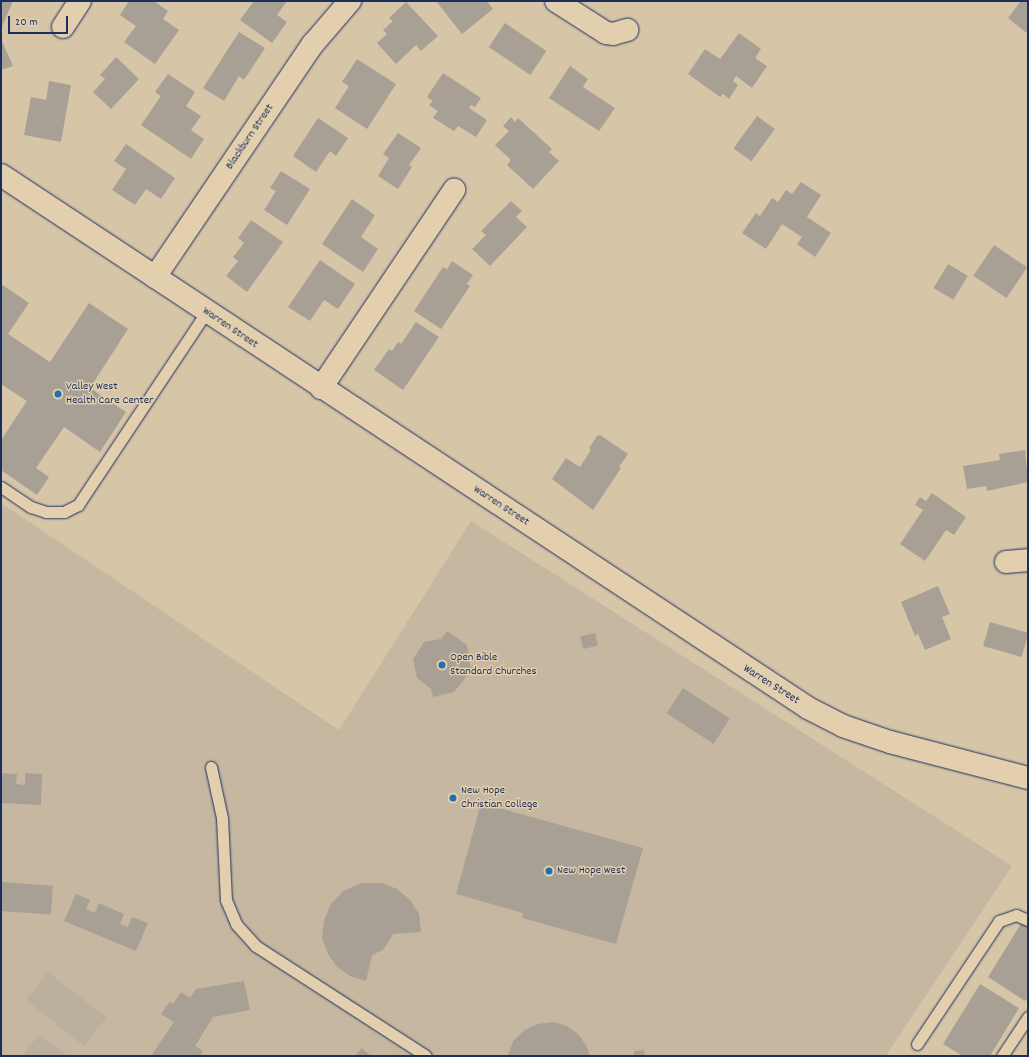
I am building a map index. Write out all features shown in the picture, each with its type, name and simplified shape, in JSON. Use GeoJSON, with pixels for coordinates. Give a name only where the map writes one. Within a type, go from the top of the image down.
{"type":"FeatureCollection","features":[{"type":"Feature","properties":{"kind":"street"},"geometry":{"type":"LineString","coordinates":[[63,27],[80,1]]}},
{"type":"Feature","properties":{"kind":"street","name":"Blackburn Street"},"geometry":{"type":"LineString","coordinates":[[155,277],[313,44],[350,1]]}},
{"type":"Feature","properties":{"kind":"street"},"geometry":{"type":"LineString","coordinates":[[556,1],[606,32],[613,34],[627,30]]}},
{"type":"Feature","properties":{"kind":"street","name":"Warren Street"},"geometry":{"type":"LineString","coordinates":[[1,176],[808,708],[843,726],[890,742],[1028,778]]}},
{"type":"Feature","properties":{"kind":"street"},"geometry":{"type":"LineString","coordinates":[[321,388],[454,190]]}},
{"type":"Feature","properties":{"kind":"street"},"geometry":{"type":"LineString","coordinates":[[1006,562],[1028,560]]}},
{"type":"Feature","properties":{"kind":"lane"},"geometry":{"type":"LineString","coordinates":[[1,488],[31,507],[46,512],[64,512],[78,505],[206,312]]}},
{"type":"Feature","properties":{"kind":"lane"},"geometry":{"type":"LineString","coordinates":[[211,767],[222,818],[226,900],[236,924],[256,946],[426,1056]]}},
{"type":"Feature","properties":{"kind":"lane"},"geometry":{"type":"LineString","coordinates":[[917,1044],[999,921],[1016,915],[1028,920]]}},
{"type":"Feature","properties":{"kind":"lane"},"geometry":{"type":"LineString","coordinates":[[1002,1056],[1028,1017]]}},
{"type":"Feature","properties":{"kind":"shaded area","name":"New Hope Christian College"},"geometry":{"type":"Polygon","coordinates":[[[1,503],[339,730],[471,521],[1012,866],[886,1056],[1,1056],[1,503]]]}},
{"type":"Feature","properties":{"kind":"shaded area"},"geometry":{"type":"Polygon","coordinates":[[[48,972],[106,1018],[84,1046],[26,1000],[48,972]]]}},
{"type":"Feature","properties":{"kind":"shaded area"},"geometry":{"type":"Polygon","coordinates":[[[39,1034],[68,1056],[23,1056],[39,1034]]]}},
{"type":"Feature","properties":{"kind":"building"},"geometry":{"type":"Polygon","coordinates":[[[1,1],[13,1],[1,29],[1,1]]]}},
{"type":"Feature","properties":{"kind":"building"},"geometry":{"type":"Polygon","coordinates":[[[129,1],[154,1],[168,11],[163,19],[179,30],[155,64],[124,42],[136,26],[120,15],[129,1]]]}},
{"type":"Feature","properties":{"kind":"building"},"geometry":{"type":"Polygon","coordinates":[[[254,1],[287,1],[277,15],[287,22],[272,43],[240,20],[254,1]]]}},
{"type":"Feature","properties":{"kind":"building"},"geometry":{"type":"Polygon","coordinates":[[[436,1],[487,1],[493,9],[462,34],[436,1]]]}},
{"type":"Feature","properties":{"kind":"building"},"geometry":{"type":"Polygon","coordinates":[[[1021,1],[1028,1],[1028,34],[1008,18],[1021,1]]]}},
{"type":"Feature","properties":{"kind":"building"},"geometry":{"type":"Polygon","coordinates":[[[406,2],[438,36],[421,51],[416,45],[396,64],[377,43],[387,34],[383,30],[393,21],[389,18],[406,2]]]}},
{"type":"Feature","properties":{"kind":"building"},"geometry":{"type":"Polygon","coordinates":[[[505,23],[546,51],[530,75],[489,47],[505,23]]]}},
{"type":"Feature","properties":{"kind":"building"},"geometry":{"type":"Polygon","coordinates":[[[239,32],[265,48],[244,80],[239,76],[224,101],[203,88],[239,32]]]}},
{"type":"Feature","properties":{"kind":"building"},"geometry":{"type":"Polygon","coordinates":[[[739,33],[761,49],[755,58],[767,66],[752,88],[736,76],[733,81],[738,85],[729,99],[723,94],[720,97],[688,74],[705,49],[720,59],[739,33]]]}},
{"type":"Feature","properties":{"kind":"building"},"geometry":{"type":"Polygon","coordinates":[[[1,39],[13,66],[1,70],[1,39]]]}},
{"type":"Feature","properties":{"kind":"building"},"geometry":{"type":"Polygon","coordinates":[[[116,57],[139,79],[111,109],[93,92],[105,79],[100,75],[116,57]]]}},
{"type":"Feature","properties":{"kind":"building"},"geometry":{"type":"Polygon","coordinates":[[[357,59],[396,84],[367,129],[335,108],[349,86],[342,82],[357,59]]]}},
{"type":"Feature","properties":{"kind":"building"},"geometry":{"type":"Polygon","coordinates":[[[570,66],[588,79],[583,87],[615,108],[599,131],[549,98],[570,66]]]}},
{"type":"Feature","properties":{"kind":"building"},"geometry":{"type":"Polygon","coordinates":[[[443,73],[481,98],[475,107],[471,105],[469,108],[487,120],[476,137],[458,126],[454,131],[433,118],[438,111],[429,105],[433,101],[427,97],[443,73]]]}},
{"type":"Feature","properties":{"kind":"building"},"geometry":{"type":"Polygon","coordinates":[[[168,74],[195,92],[186,106],[201,116],[191,130],[204,139],[191,159],[141,125],[161,96],[155,92],[168,74]]]}},
{"type":"Feature","properties":{"kind":"building"},"geometry":{"type":"Polygon","coordinates":[[[49,81],[71,85],[61,142],[24,135],[31,97],[46,100],[49,81]]]}},
{"type":"Feature","properties":{"kind":"building"},"geometry":{"type":"Polygon","coordinates":[[[757,116],[775,129],[751,161],[733,148],[757,116]]]}},
{"type":"Feature","properties":{"kind":"building"},"geometry":{"type":"Polygon","coordinates":[[[511,117],[515,122],[518,118],[552,149],[549,152],[559,161],[533,189],[507,165],[511,160],[495,145],[509,131],[503,126],[511,117]]]}},
{"type":"Feature","properties":{"kind":"building"},"geometry":{"type":"Polygon","coordinates":[[[318,118],[348,138],[336,156],[330,151],[316,172],[293,156],[318,118]]]}},
{"type":"Feature","properties":{"kind":"building"},"geometry":{"type":"Polygon","coordinates":[[[398,133],[421,148],[409,165],[412,167],[398,189],[378,176],[389,158],[383,154],[398,133]]]}},
{"type":"Feature","properties":{"kind":"building"},"geometry":{"type":"Polygon","coordinates":[[[126,144],[175,178],[161,199],[146,189],[135,205],[112,190],[126,169],[114,161],[126,144]]]}},
{"type":"Feature","properties":{"kind":"building"},"geometry":{"type":"Polygon","coordinates":[[[281,171],[310,189],[287,225],[264,210],[276,191],[270,188],[281,171]]]}},
{"type":"Feature","properties":{"kind":"building"},"geometry":{"type":"Polygon","coordinates":[[[801,182],[821,195],[807,217],[831,233],[815,257],[797,244],[802,237],[782,224],[766,249],[742,233],[756,213],[760,216],[772,198],[778,202],[786,190],[792,194],[801,182]]]}},
{"type":"Feature","properties":{"kind":"building"},"geometry":{"type":"Polygon","coordinates":[[[352,199],[375,215],[361,237],[378,249],[363,272],[322,244],[352,199]]]}},
{"type":"Feature","properties":{"kind":"building"},"geometry":{"type":"Polygon","coordinates":[[[511,201],[522,211],[516,217],[527,227],[490,266],[472,249],[486,235],[481,231],[511,201]]]}},
{"type":"Feature","properties":{"kind":"building"},"geometry":{"type":"Polygon","coordinates":[[[251,220],[283,242],[247,292],[226,276],[238,261],[233,257],[244,243],[238,238],[251,220]]]}},
{"type":"Feature","properties":{"kind":"building"},"geometry":{"type":"Polygon","coordinates":[[[994,245],[1027,267],[1006,298],[973,276],[994,245]]]}},
{"type":"Feature","properties":{"kind":"building"},"geometry":{"type":"Polygon","coordinates":[[[320,260],[355,284],[338,309],[324,300],[310,321],[288,307],[320,260]]]}},
{"type":"Feature","properties":{"kind":"building"},"geometry":{"type":"Polygon","coordinates":[[[452,261],[473,275],[467,284],[470,286],[441,329],[414,311],[443,267],[447,269],[452,261]]]}},
{"type":"Feature","properties":{"kind":"building"},"geometry":{"type":"Polygon","coordinates":[[[948,264],[968,276],[953,300],[934,288],[948,264]]]}},
{"type":"Feature","properties":{"kind":"building","name":"Valley West Health Care Center"},"geometry":{"type":"Polygon","coordinates":[[[1,284],[29,303],[8,334],[50,362],[89,303],[128,329],[90,388],[126,412],[100,452],[64,427],[36,468],[49,477],[37,495],[1,470],[1,440],[27,401],[1,384],[1,284]]]}},
{"type":"Feature","properties":{"kind":"building"},"geometry":{"type":"Polygon","coordinates":[[[416,322],[439,337],[403,390],[374,370],[389,349],[392,351],[398,342],[401,344],[416,322]]]}},
{"type":"Feature","properties":{"kind":"building"},"geometry":{"type":"Polygon","coordinates":[[[600,435],[628,454],[619,467],[621,468],[593,510],[552,479],[566,458],[580,467],[591,450],[589,448],[597,436],[600,435]]]}},
{"type":"Feature","properties":{"kind":"building"},"geometry":{"type":"Polygon","coordinates":[[[1025,450],[1028,482],[987,491],[986,486],[967,489],[963,466],[1000,460],[999,454],[1025,450]]]}},
{"type":"Feature","properties":{"kind":"building"},"geometry":{"type":"Polygon","coordinates":[[[932,493],[966,517],[954,535],[946,530],[925,561],[900,544],[923,510],[915,505],[920,497],[926,501],[932,493]]]}},
{"type":"Feature","properties":{"kind":"building"},"geometry":{"type":"Polygon","coordinates":[[[938,586],[950,614],[942,617],[951,639],[925,650],[918,634],[915,636],[901,602],[938,586]]]}},
{"type":"Feature","properties":{"kind":"building"},"geometry":{"type":"Polygon","coordinates":[[[990,622],[1028,633],[1022,657],[983,646],[990,622]]]}},
{"type":"Feature","properties":{"kind":"building","name":"Open Bible Standard Churches"},"geometry":{"type":"Polygon","coordinates":[[[447,631],[467,645],[471,671],[454,692],[433,697],[431,689],[417,678],[413,659],[424,642],[441,639],[447,631]]]}},
{"type":"Feature","properties":{"kind":"building"},"geometry":{"type":"Polygon","coordinates":[[[595,633],[598,646],[583,649],[580,636],[595,633]]]}},
{"type":"Feature","properties":{"kind":"building"},"geometry":{"type":"Polygon","coordinates":[[[683,688],[730,718],[714,744],[667,713],[683,688]]]}},
{"type":"Feature","properties":{"kind":"building"},"geometry":{"type":"Polygon","coordinates":[[[1,773],[17,774],[16,784],[25,785],[25,773],[42,774],[41,805],[1,803],[1,773]]]}},
{"type":"Feature","properties":{"kind":"building","name":"New Hope West"},"geometry":{"type":"Polygon","coordinates":[[[481,803],[643,848],[616,944],[522,918],[523,913],[456,894],[481,803]]]}},
{"type":"Feature","properties":{"kind":"building"},"geometry":{"type":"Polygon","coordinates":[[[1,882],[53,886],[51,915],[1,911],[1,882]]]}},
{"type":"Feature","properties":{"kind":"building"},"geometry":{"type":"Polygon","coordinates":[[[362,883],[382,883],[397,889],[410,900],[419,914],[421,932],[393,934],[383,950],[372,955],[366,981],[350,976],[337,967],[328,954],[322,938],[324,920],[331,904],[343,891],[362,883]]]}},
{"type":"Feature","properties":{"kind":"building"},"geometry":{"type":"Polygon","coordinates":[[[76,894],[90,900],[86,909],[95,913],[99,903],[124,914],[120,924],[128,927],[132,917],[148,923],[136,951],[64,921],[76,894]]]}},
{"type":"Feature","properties":{"kind":"building"},"geometry":{"type":"Polygon","coordinates":[[[1022,922],[1028,925],[1028,997],[1025,1001],[988,977],[1022,922]]]}},
{"type":"Feature","properties":{"kind":"building"},"geometry":{"type":"Polygon","coordinates":[[[244,981],[250,1010],[213,1017],[195,1046],[203,1051],[200,1056],[151,1056],[174,1022],[161,1014],[170,1001],[173,1004],[181,992],[190,998],[196,989],[244,981]]]}},
{"type":"Feature","properties":{"kind":"building"},"geometry":{"type":"Polygon","coordinates":[[[980,984],[1019,1008],[990,1056],[963,1056],[943,1044],[980,984]]]}},
{"type":"Feature","properties":{"kind":"building"},"geometry":{"type":"Polygon","coordinates":[[[553,1022],[567,1026],[579,1035],[587,1047],[590,1056],[507,1056],[514,1040],[525,1030],[538,1024],[553,1022]]]}},
{"type":"Feature","properties":{"kind":"building"},"geometry":{"type":"Polygon","coordinates":[[[362,1048],[371,1056],[355,1056],[362,1048]]]}},
{"type":"Feature","properties":{"kind":"building"},"geometry":{"type":"Polygon","coordinates":[[[644,1050],[645,1056],[634,1056],[634,1051],[644,1050]]]}},
{"type":"Feature","properties":{"kind":"place","name":"Valley West Health Care Center"},"geometry":{"type":"Point","coordinates":[58,394]}},
{"type":"Feature","properties":{"kind":"place","name":"Open Bible Standard Churches"},"geometry":{"type":"Point","coordinates":[442,665]}},
{"type":"Feature","properties":{"kind":"place","name":"New Hope Christian College"},"geometry":{"type":"Point","coordinates":[453,798]}},
{"type":"Feature","properties":{"kind":"place","name":"New Hope West"},"geometry":{"type":"Point","coordinates":[549,871]}}]}
